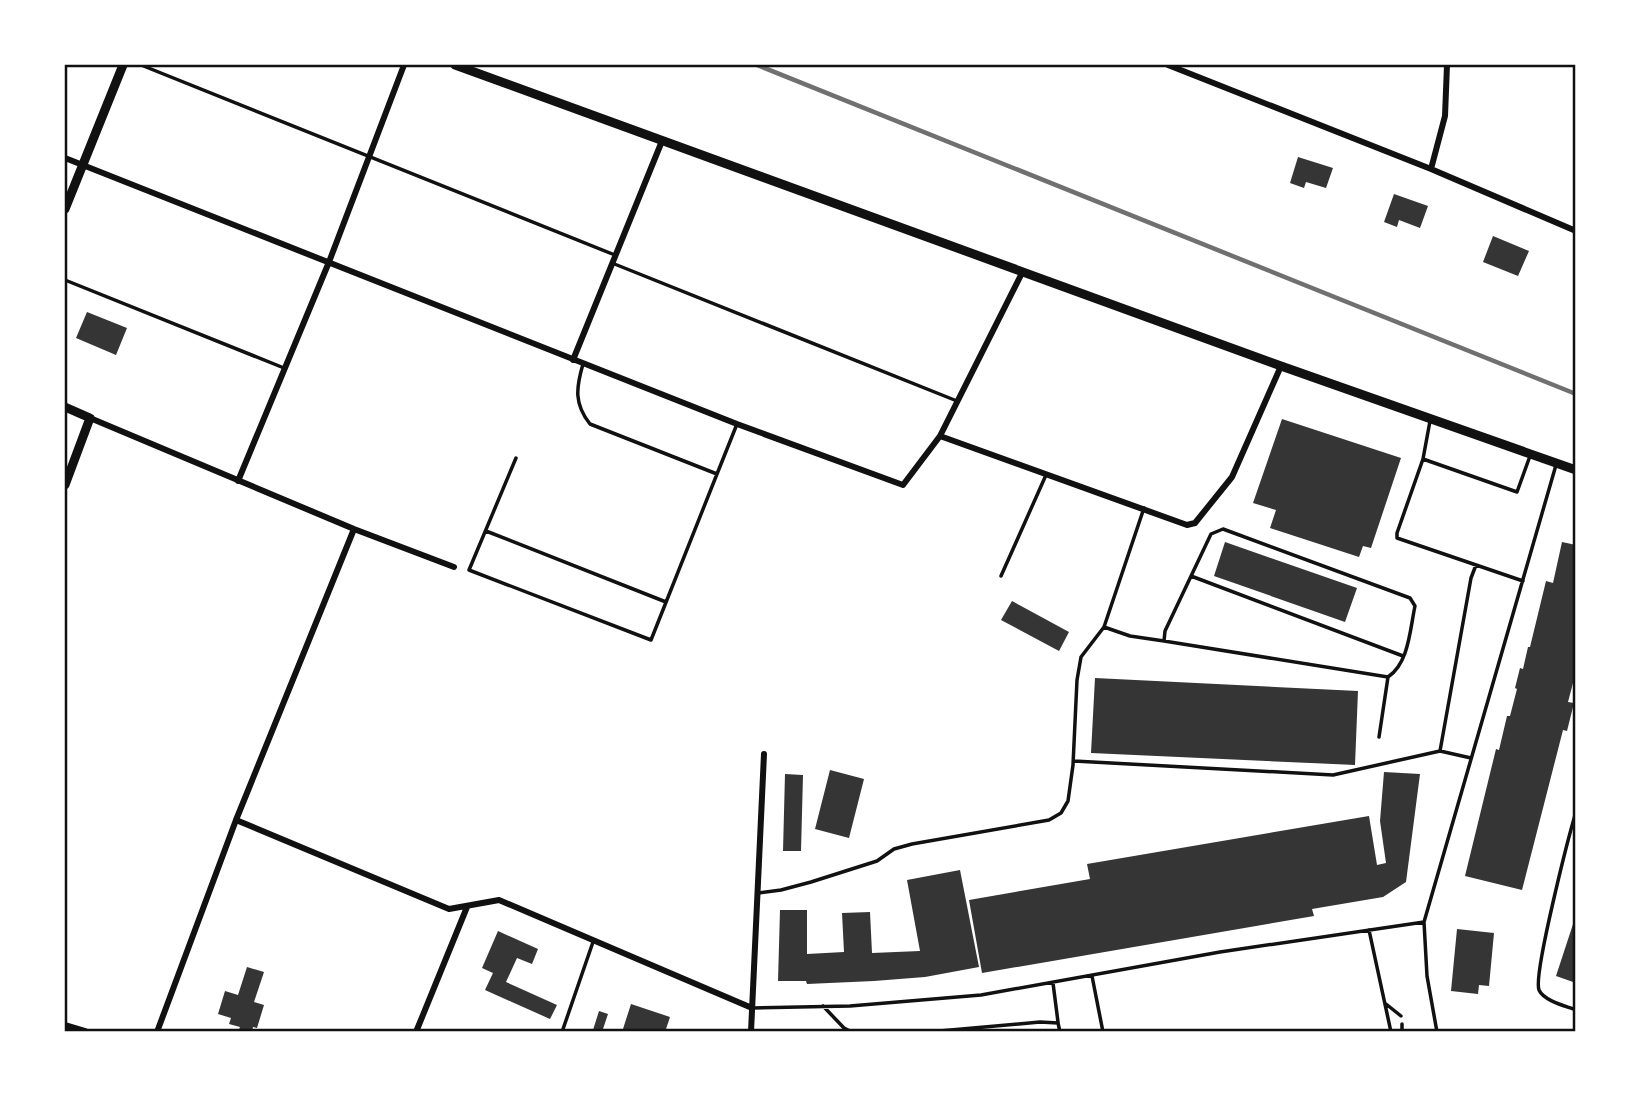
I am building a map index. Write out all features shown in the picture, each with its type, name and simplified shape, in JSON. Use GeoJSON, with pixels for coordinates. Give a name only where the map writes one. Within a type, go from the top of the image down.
{"type":"FeatureCollection","features":[{"type":"Feature","properties":{"kind":"main road"},"geometry":{"type":"LineString","coordinates":[[65,209],[122,65]]}},
{"type":"Feature","properties":{"kind":"main road"},"geometry":{"type":"LineString","coordinates":[[455,65],[1281,366],[1576,470]]}},
{"type":"Feature","properties":{"kind":"main road"},"geometry":{"type":"LineString","coordinates":[[65,407],[90,418],[65,485]]}},
{"type":"Feature","properties":{"kind":"street"},"geometry":{"type":"LineString","coordinates":[[239,481],[329,262],[404,65]]}},
{"type":"Feature","properties":{"kind":"street"},"geometry":{"type":"LineString","coordinates":[[1168,65],[1431,169],[1576,231]]}},
{"type":"Feature","properties":{"kind":"street"},"geometry":{"type":"LineString","coordinates":[[1431,169],[1445,116],[1447,65]]}},
{"type":"Feature","properties":{"kind":"street"},"geometry":{"type":"LineString","coordinates":[[573,360],[662,141]]}},
{"type":"Feature","properties":{"kind":"street"},"geometry":{"type":"LineString","coordinates":[[65,158],[583,364],[903,485],[940,436],[1024,271]]}},
{"type":"Feature","properties":{"kind":"street"},"geometry":{"type":"LineString","coordinates":[[940,436],[1187,525],[1195,523],[1231,477],[1281,366]]}},
{"type":"Feature","properties":{"kind":"street"},"geometry":{"type":"LineString","coordinates":[[90,418],[354,529],[454,567]]}},
{"type":"Feature","properties":{"kind":"street"},"geometry":{"type":"LineString","coordinates":[[157,1032],[236,820],[354,529]]}},
{"type":"Feature","properties":{"kind":"street"},"geometry":{"type":"LineString","coordinates":[[751,1032],[764,754]]}},
{"type":"Feature","properties":{"kind":"street"},"geometry":{"type":"LineString","coordinates":[[236,820],[449,909],[467,907],[487,900],[499,900],[752,1008]]}},
{"type":"Feature","properties":{"kind":"street"},"geometry":{"type":"LineString","coordinates":[[416,1032],[467,907]]}},
{"type":"Feature","properties":{"kind":"street"},"geometry":{"type":"LineString","coordinates":[[65,1026],[85,1032]]}},
{"type":"Feature","properties":{"kind":"lane"},"geometry":{"type":"LineString","coordinates":[[141,65],[370,157],[957,401]]}},
{"type":"Feature","properties":{"kind":"lane"},"geometry":{"type":"LineString","coordinates":[[65,280],[286,368]]}},
{"type":"Feature","properties":{"kind":"lane"},"geometry":{"type":"LineString","coordinates":[[583,364],[576,396],[583,416],[590,424],[718,474]]}},
{"type":"Feature","properties":{"kind":"lane"},"geometry":{"type":"LineString","coordinates":[[1430,419],[1423,459],[1397,533],[1398,538],[1523,581]]}},
{"type":"Feature","properties":{"kind":"lane"},"geometry":{"type":"LineString","coordinates":[[516,458],[469,570],[651,640],[737,424]]}},
{"type":"Feature","properties":{"kind":"lane"},"geometry":{"type":"LineString","coordinates":[[1423,459],[1517,492],[1531,454]]}},
{"type":"Feature","properties":{"kind":"lane"},"geometry":{"type":"LineString","coordinates":[[1437,1032],[1427,976],[1424,922],[1557,463]]}},
{"type":"Feature","properties":{"kind":"lane"},"geometry":{"type":"LineString","coordinates":[[1001,576],[1046,473]]}},
{"type":"Feature","properties":{"kind":"lane"},"geometry":{"type":"LineString","coordinates":[[758,893],[811,882],[877,861],[894,849],[912,844],[1049,820],[1062,814],[1068,801],[1074,761],[1077,680],[1081,657],[1104,627],[1144,508]]}},
{"type":"Feature","properties":{"kind":"lane"},"geometry":{"type":"LineString","coordinates":[[1104,627],[1130,636],[1164,642],[1388,677],[1398,670],[1415,606],[1410,598],[1223,529],[1211,534],[1165,631],[1164,642]]}},
{"type":"Feature","properties":{"kind":"lane"},"geometry":{"type":"LineString","coordinates":[[485,530],[666,603]]}},
{"type":"Feature","properties":{"kind":"lane"},"geometry":{"type":"LineString","coordinates":[[1440,751],[1471,578],[1476,565]]}},
{"type":"Feature","properties":{"kind":"lane"},"geometry":{"type":"LineString","coordinates":[[1191,576],[1403,656]]}},
{"type":"Feature","properties":{"kind":"lane"},"geometry":{"type":"LineString","coordinates":[[1379,737],[1388,677]]}},
{"type":"Feature","properties":{"kind":"lane"},"geometry":{"type":"LineString","coordinates":[[1074,761],[1333,775],[1440,751],[1471,758]]}},
{"type":"Feature","properties":{"kind":"lane"},"geometry":{"type":"LineString","coordinates":[[1576,812],[1538,973],[1538,989],[1544,997],[1576,1010]]}},
{"type":"Feature","properties":{"kind":"lane"},"geometry":{"type":"LineString","coordinates":[[752,1008],[981,995],[1220,952],[1424,922]]}},
{"type":"Feature","properties":{"kind":"lane"},"geometry":{"type":"LineString","coordinates":[[1369,930],[1391,1032]]}},
{"type":"Feature","properties":{"kind":"lane"},"geometry":{"type":"LineString","coordinates":[[562,1032],[593,940]]}},
{"type":"Feature","properties":{"kind":"lane"},"geometry":{"type":"LineString","coordinates":[[1092,976],[1103,1032]]}},
{"type":"Feature","properties":{"kind":"lane"},"geometry":{"type":"LineString","coordinates":[[1053,983],[1060,1032]]}},
{"type":"Feature","properties":{"kind":"lane"},"geometry":{"type":"LineString","coordinates":[[1384,1002],[1401,1016]]}},
{"type":"Feature","properties":{"kind":"lane"},"geometry":{"type":"LineString","coordinates":[[823,1006],[844,1028],[852,1032]]}},
{"type":"Feature","properties":{"kind":"lane"},"geometry":{"type":"LineString","coordinates":[[928,1032],[1058,1023]]}},
{"type":"Feature","properties":{"kind":"lane"},"geometry":{"type":"LineString","coordinates":[[1402,1024],[1402,1032]]}},
{"type":"Feature","properties":{"kind":"building"},"geometry":{"type":"Polygon","coordinates":[[[1298,157],[1333,168],[1326,188],[1306,182],[1304,188],[1290,183],[1298,157]]]}},
{"type":"Feature","properties":{"kind":"building"},"geometry":{"type":"Polygon","coordinates":[[[1394,194],[1428,206],[1420,228],[1399,220],[1397,227],[1384,222],[1394,194]]]}},
{"type":"Feature","properties":{"kind":"building"},"geometry":{"type":"Polygon","coordinates":[[[1493,236],[1529,251],[1518,276],[1483,262],[1493,236]]]}},
{"type":"Feature","properties":{"kind":"building"},"geometry":{"type":"Polygon","coordinates":[[[87,312],[127,328],[116,355],[76,338],[87,312]]]}},
{"type":"Feature","properties":{"kind":"building"},"geometry":{"type":"Polygon","coordinates":[[[1282,419],[1401,458],[1371,548],[1363,546],[1359,557],[1270,528],[1276,510],[1253,503],[1282,419]]]}},
{"type":"Feature","properties":{"kind":"building"},"geometry":{"type":"Polygon","coordinates":[[[1225,542],[1357,588],[1345,622],[1214,576],[1225,542]]]}},
{"type":"Feature","properties":{"kind":"building"},"geometry":{"type":"Polygon","coordinates":[[[1562,542],[1576,545],[1576,684],[1573,683],[1568,702],[1574,703],[1567,731],[1563,730],[1522,890],[1465,876],[1496,749],[1499,750],[1507,716],[1510,716],[1520,668],[1523,669],[1530,647],[1546,581],[1553,583],[1562,542]]]}},
{"type":"Feature","properties":{"kind":"building"},"geometry":{"type":"Polygon","coordinates":[[[1012,601],[1069,632],[1059,651],[1001,620],[1012,601]]]}},
{"type":"Feature","properties":{"kind":"building"},"geometry":{"type":"Polygon","coordinates":[[[1095,678],[1358,691],[1355,765],[1091,753],[1095,678]]]}},
{"type":"Feature","properties":{"kind":"building"},"geometry":{"type":"Polygon","coordinates":[[[830,770],[864,779],[849,838],[815,829],[830,770]]]}},
{"type":"Feature","properties":{"kind":"building"},"geometry":{"type":"Polygon","coordinates":[[[1384,772],[1420,774],[1406,882],[1383,897],[1312,909],[1314,916],[982,973],[969,900],[1090,879],[1087,864],[1369,816],[1377,865],[1386,863],[1380,821],[1384,772]]]}},
{"type":"Feature","properties":{"kind":"building"},"geometry":{"type":"Polygon","coordinates":[[[785,774],[803,775],[801,851],[783,851],[785,774]]]}},
{"type":"Feature","properties":{"kind":"building"},"geometry":{"type":"Polygon","coordinates":[[[960,870],[979,967],[925,977],[874,981],[807,984],[806,981],[778,981],[780,910],[807,910],[807,954],[844,952],[842,913],[870,912],[872,953],[920,951],[907,880],[960,870]]]}},
{"type":"Feature","properties":{"kind":"building"},"geometry":{"type":"Polygon","coordinates":[[[1576,915],[1576,983],[1556,976],[1576,915]]]}},
{"type":"Feature","properties":{"kind":"building"},"geometry":{"type":"Polygon","coordinates":[[[1457,929],[1494,933],[1489,986],[1479,985],[1478,994],[1451,991],[1457,929]]]}},
{"type":"Feature","properties":{"kind":"building"},"geometry":{"type":"Polygon","coordinates":[[[498,931],[538,949],[532,964],[517,958],[506,982],[557,1005],[550,1019],[485,990],[493,973],[482,968],[498,931]]]}},
{"type":"Feature","properties":{"kind":"building"},"geometry":{"type":"Polygon","coordinates":[[[247,967],[264,972],[254,1002],[264,1005],[257,1028],[253,1027],[252,1032],[238,1032],[240,1027],[229,1024],[231,1018],[218,1014],[225,991],[238,995],[247,967]]]}},
{"type":"Feature","properties":{"kind":"building"},"geometry":{"type":"Polygon","coordinates":[[[631,1004],[670,1017],[665,1032],[622,1032],[631,1004]]]}},
{"type":"Feature","properties":{"kind":"building"},"geometry":{"type":"Polygon","coordinates":[[[599,1011],[608,1014],[602,1032],[593,1030],[599,1011]]]}},
{"type":"Feature","properties":{"kind":"railway"},"geometry":{"type":"LineString","coordinates":[[757,65],[1576,394]]}}]}
